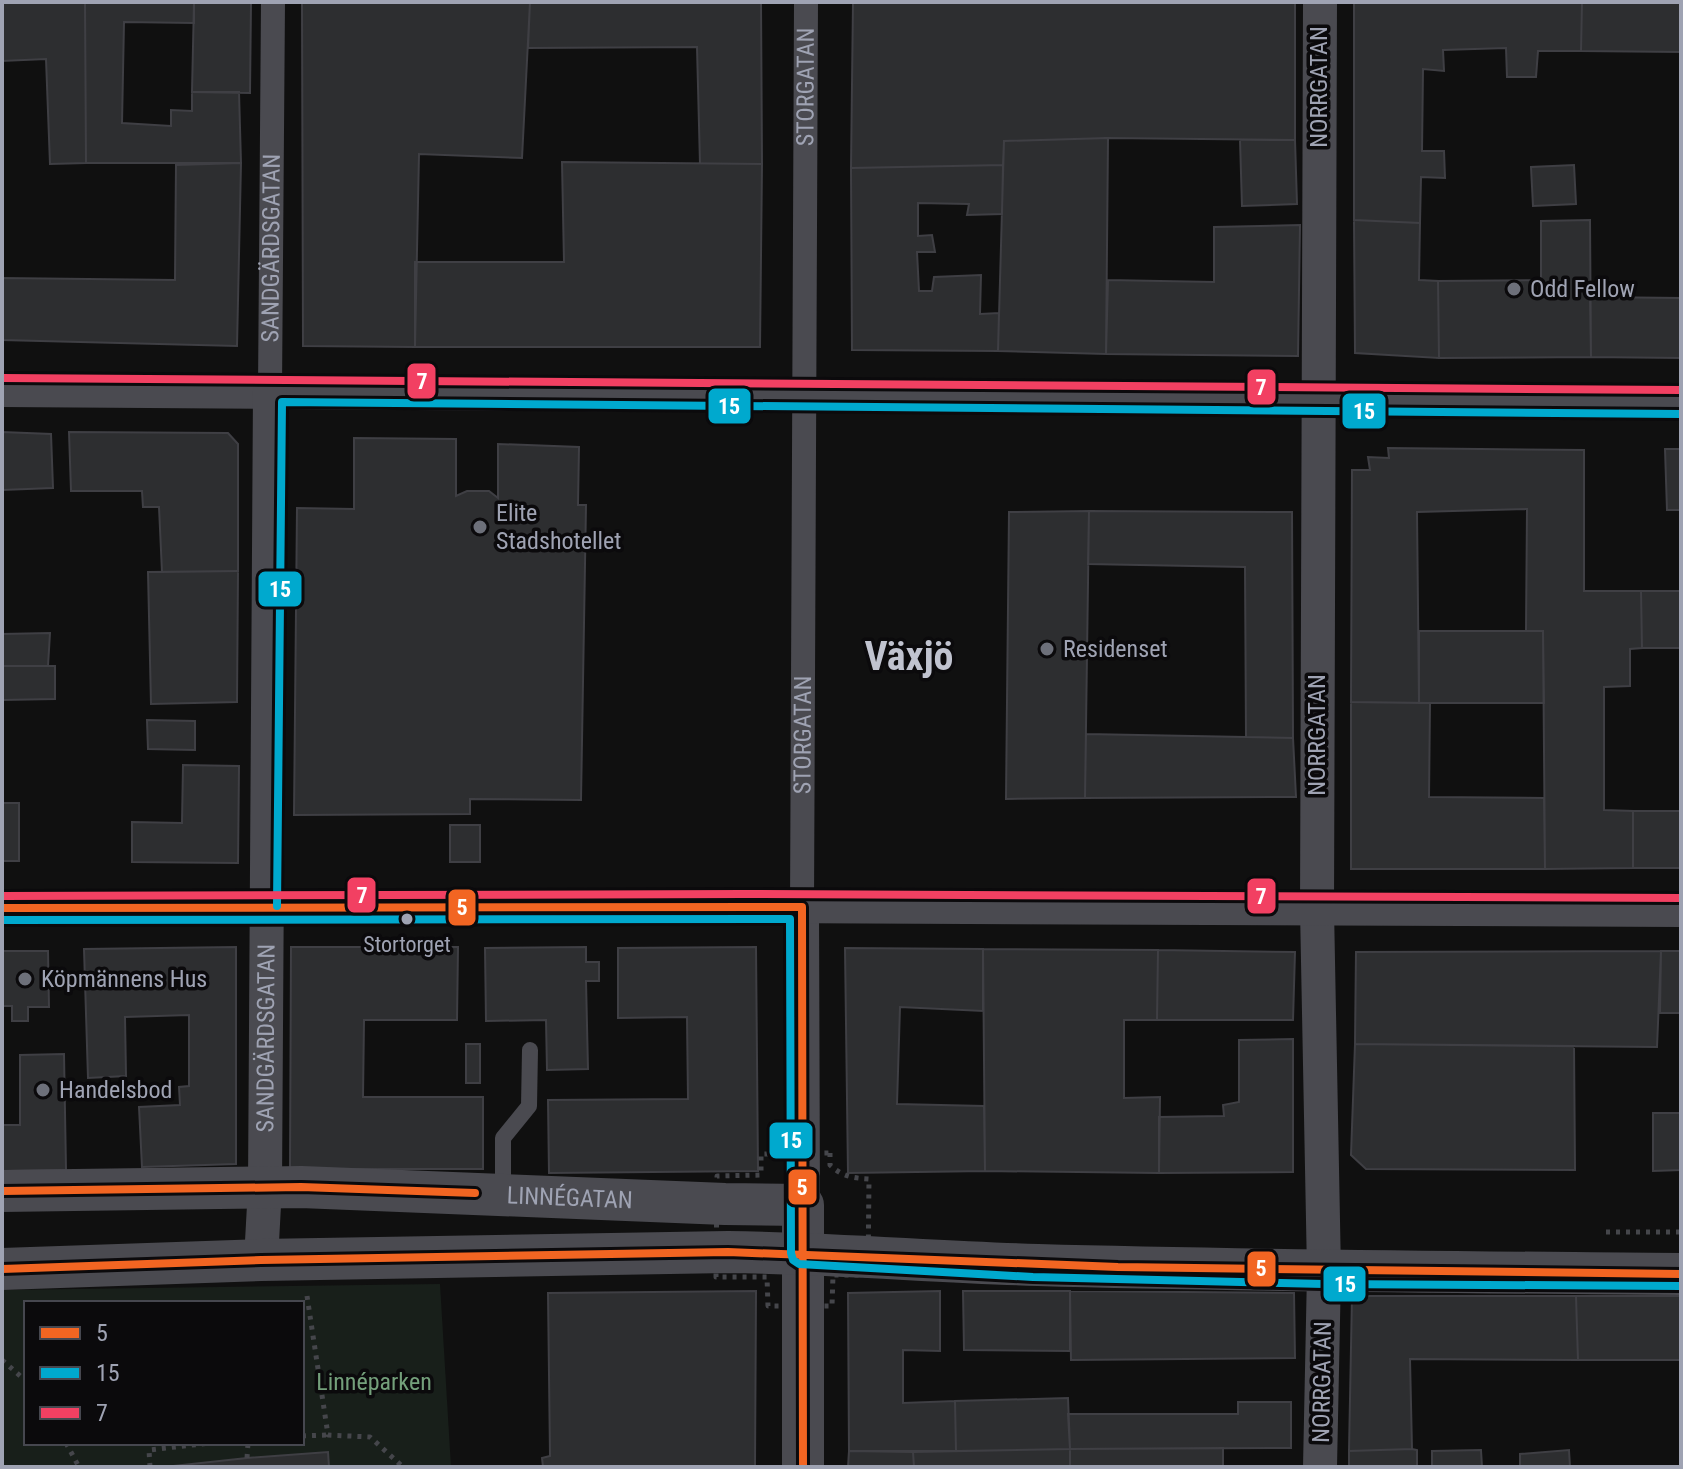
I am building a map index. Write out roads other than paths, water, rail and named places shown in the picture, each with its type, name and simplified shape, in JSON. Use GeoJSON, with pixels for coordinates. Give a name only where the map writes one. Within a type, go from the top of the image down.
{"type":"FeatureCollection","features":[{"type":"Feature","properties":{"kind":"street","name":"SANDGÄRDSGATAN"},"geometry":{"type":"LineString","coordinates":[[261,1260],[265,1187],[273,2]]}},
{"type":"Feature","properties":{"kind":"street","name":"STORGATAN"},"geometry":{"type":"LineString","coordinates":[[803,1467],[806,2]]}},
{"type":"Feature","properties":{"kind":"street","name":"NORRGATAN"},"geometry":{"type":"LineString","coordinates":[[1320,2],[1317,909],[1324,1272],[1320,1467]]}},
{"type":"Feature","properties":{"kind":"street"},"geometry":{"type":"LineString","coordinates":[[2,390],[1681,402]]}},
{"type":"Feature","properties":{"kind":"street"},"geometry":{"type":"LineString","coordinates":[[2,908],[1681,910]]}},
{"type":"Feature","properties":{"kind":"street","name":"LINNÉGATAN"},"geometry":{"type":"LineString","coordinates":[[2,1191],[265,1187],[803,1205]]}},
{"type":"Feature","properties":{"kind":"street"},"geometry":{"type":"LineString","coordinates":[[2,1269],[261,1260],[803,1253],[1033,1265],[1324,1272],[1681,1274]]}},
{"type":"Feature","properties":{"kind":"lane"},"geometry":{"type":"LineString","coordinates":[[503,1194],[503,1138],[529,1106],[530,1050]]}},
{"type":"Feature","properties":{"kind":"place","name":"Odd Fellow"},"geometry":{"type":"Point","coordinates":[1514,289]}},
{"type":"Feature","properties":{"kind":"place","name":"Elite Stadshotellet"},"geometry":{"type":"Point","coordinates":[480,527]}},
{"type":"Feature","properties":{"kind":"place","name":"Residenset"},"geometry":{"type":"Point","coordinates":[1047,649]}},
{"type":"Feature","properties":{"kind":"place","name":"Stortorget"},"geometry":{"type":"Point","coordinates":[407,919]}},
{"type":"Feature","properties":{"kind":"place","name":"Köpmännens Hus"},"geometry":{"type":"Point","coordinates":[25,979]}},
{"type":"Feature","properties":{"kind":"place","name":"Handelsbod"},"geometry":{"type":"Point","coordinates":[43,1090]}},
{"type":"Feature","properties":{"kind":"district","name":"Växjö"},"geometry":{"type":"Point","coordinates":[909,656]}},
{"type":"Feature","properties":{"kind":"park label","name":"Linnéparken"},"geometry":{"type":"Point","coordinates":[374,1382]}}]}
